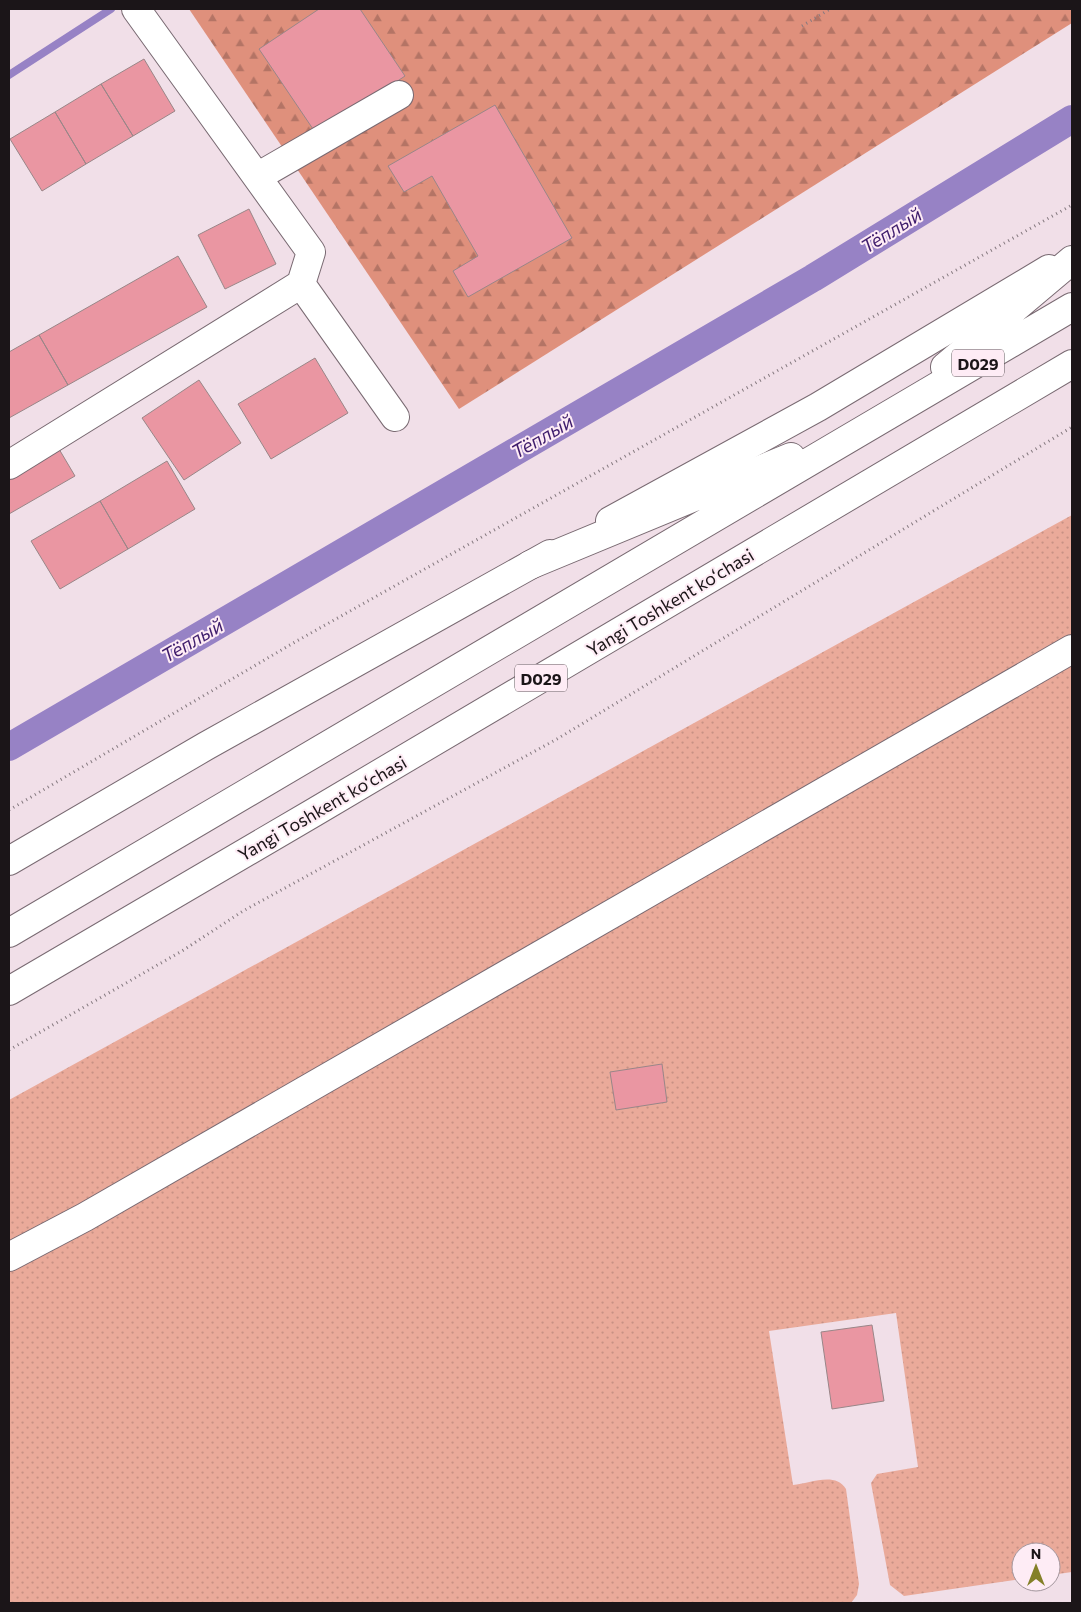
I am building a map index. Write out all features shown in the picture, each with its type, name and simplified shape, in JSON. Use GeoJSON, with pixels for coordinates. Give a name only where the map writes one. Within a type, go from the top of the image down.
{"type":"FeatureCollection","features":[{"type":"Feature","properties":{"kind":"main road"},"geometry":{"type":"LineString","coordinates":[[9,465],[301,284],[311,252],[138,12]]}},
{"type":"Feature","properties":{"kind":"main road"},"geometry":{"type":"LineString","coordinates":[[257,177],[399,94]]}},
{"type":"Feature","properties":{"kind":"main road"},"geometry":{"type":"LineString","coordinates":[[9,860],[206,746],[818,407],[1072,255]]}},
{"type":"Feature","properties":{"kind":"main road"},"geometry":{"type":"LineString","coordinates":[[530,565],[884,419],[1072,260]]}},
{"type":"Feature","properties":{"kind":"main road"},"geometry":{"type":"LineString","coordinates":[[301,284],[395,417]]}},
{"type":"Feature","properties":{"kind":"main road","name":"D029"},"geometry":{"type":"LineString","coordinates":[[9,933],[1072,307]]}},
{"type":"Feature","properties":{"kind":"main road","name":"Yangi Toshkent ko‘chasi"},"geometry":{"type":"LineString","coordinates":[[9,990],[313,813],[1072,364]]}},
{"type":"Feature","properties":{"kind":"main road"},"geometry":{"type":"LineString","coordinates":[[9,1258],[94,1212],[1072,649]]}},
{"type":"Feature","properties":{"kind":"path"},"geometry":{"type":"LineString","coordinates":[[802,26],[830,9]]}},
{"type":"Feature","properties":{"kind":"path"},"geometry":{"type":"LineString","coordinates":[[9,810],[294,642],[1072,206]]}},
{"type":"Feature","properties":{"kind":"path"},"geometry":{"type":"LineString","coordinates":[[9,1050],[182,951],[244,911],[557,739],[1072,427]]}},
{"type":"Feature","properties":{"kind":"shaded area"},"geometry":{"type":"Polygon","coordinates":[[[1072,515],[1072,1572],[1061,1574],[1061,1542],[1011,1542],[1011,1580],[904,1596],[890,1585],[871,1483],[877,1474],[918,1467],[896,1313],[769,1331],[793,1485],[829,1480],[841,1484],[846,1489],[859,1584],[857,1595],[851,1603],[9,1603],[9,1100],[1072,515]]]}},
{"type":"Feature","properties":{"kind":"green space"},"geometry":{"type":"Polygon","coordinates":[[[189,9],[1072,9],[1072,23],[459,409],[189,9]]]}},
{"type":"Feature","properties":{"kind":"building"},"geometry":{"type":"Polygon","coordinates":[[[319,9],[360,9],[405,76],[317,135],[259,49],[319,9]]]}},
{"type":"Feature","properties":{"kind":"building"},"geometry":{"type":"Polygon","coordinates":[[[144,59],[175,111],[133,136],[101,84],[144,59]]]}},
{"type":"Feature","properties":{"kind":"building"},"geometry":{"type":"Polygon","coordinates":[[[101,84],[133,136],[86,164],[55,112],[101,84]]]}},
{"type":"Feature","properties":{"kind":"building"},"geometry":{"type":"Polygon","coordinates":[[[495,105],[572,238],[468,297],[453,271],[478,256],[432,176],[404,192],[388,166],[495,105]]]}},
{"type":"Feature","properties":{"kind":"building"},"geometry":{"type":"Polygon","coordinates":[[[55,112],[86,164],[42,191],[10,139],[55,112]]]}},
{"type":"Feature","properties":{"kind":"building"},"geometry":{"type":"Polygon","coordinates":[[[249,209],[276,264],[225,289],[198,235],[249,209]]]}},
{"type":"Feature","properties":{"kind":"building"},"geometry":{"type":"Polygon","coordinates":[[[178,256],[207,307],[68,385],[39,335],[178,256]]]}},
{"type":"Feature","properties":{"kind":"building"},"geometry":{"type":"Polygon","coordinates":[[[39,335],[68,385],[9,418],[9,352],[39,335]]]}},
{"type":"Feature","properties":{"kind":"building"},"geometry":{"type":"Polygon","coordinates":[[[315,358],[348,413],[271,459],[238,404],[315,358]]]}},
{"type":"Feature","properties":{"kind":"building"},"geometry":{"type":"Polygon","coordinates":[[[199,380],[241,443],[184,480],[142,418],[199,380]]]}},
{"type":"Feature","properties":{"kind":"building"},"geometry":{"type":"Polygon","coordinates":[[[59,449],[75,476],[9,514],[9,478],[59,449]]]}},
{"type":"Feature","properties":{"kind":"building"},"geometry":{"type":"Polygon","coordinates":[[[167,461],[195,509],[128,549],[100,501],[167,461]]]}},
{"type":"Feature","properties":{"kind":"building"},"geometry":{"type":"Polygon","coordinates":[[[100,501],[128,549],[60,589],[31,541],[100,501]]]}},
{"type":"Feature","properties":{"kind":"building"},"geometry":{"type":"Polygon","coordinates":[[[662,1064],[667,1102],[616,1110],[610,1072],[662,1064]]]}},
{"type":"Feature","properties":{"kind":"building"},"geometry":{"type":"Polygon","coordinates":[[[872,1325],[884,1401],[832,1409],[821,1332],[872,1325]]]}},
{"type":"Feature","properties":{"kind":"waterway"},"geometry":{"type":"LineString","coordinates":[[9,75],[111,9]]}},
{"type":"Feature","properties":{"kind":"waterway","name":"Тёплый"},"geometry":{"type":"LineString","coordinates":[[9,747],[813,278],[1072,119]]}}]}
